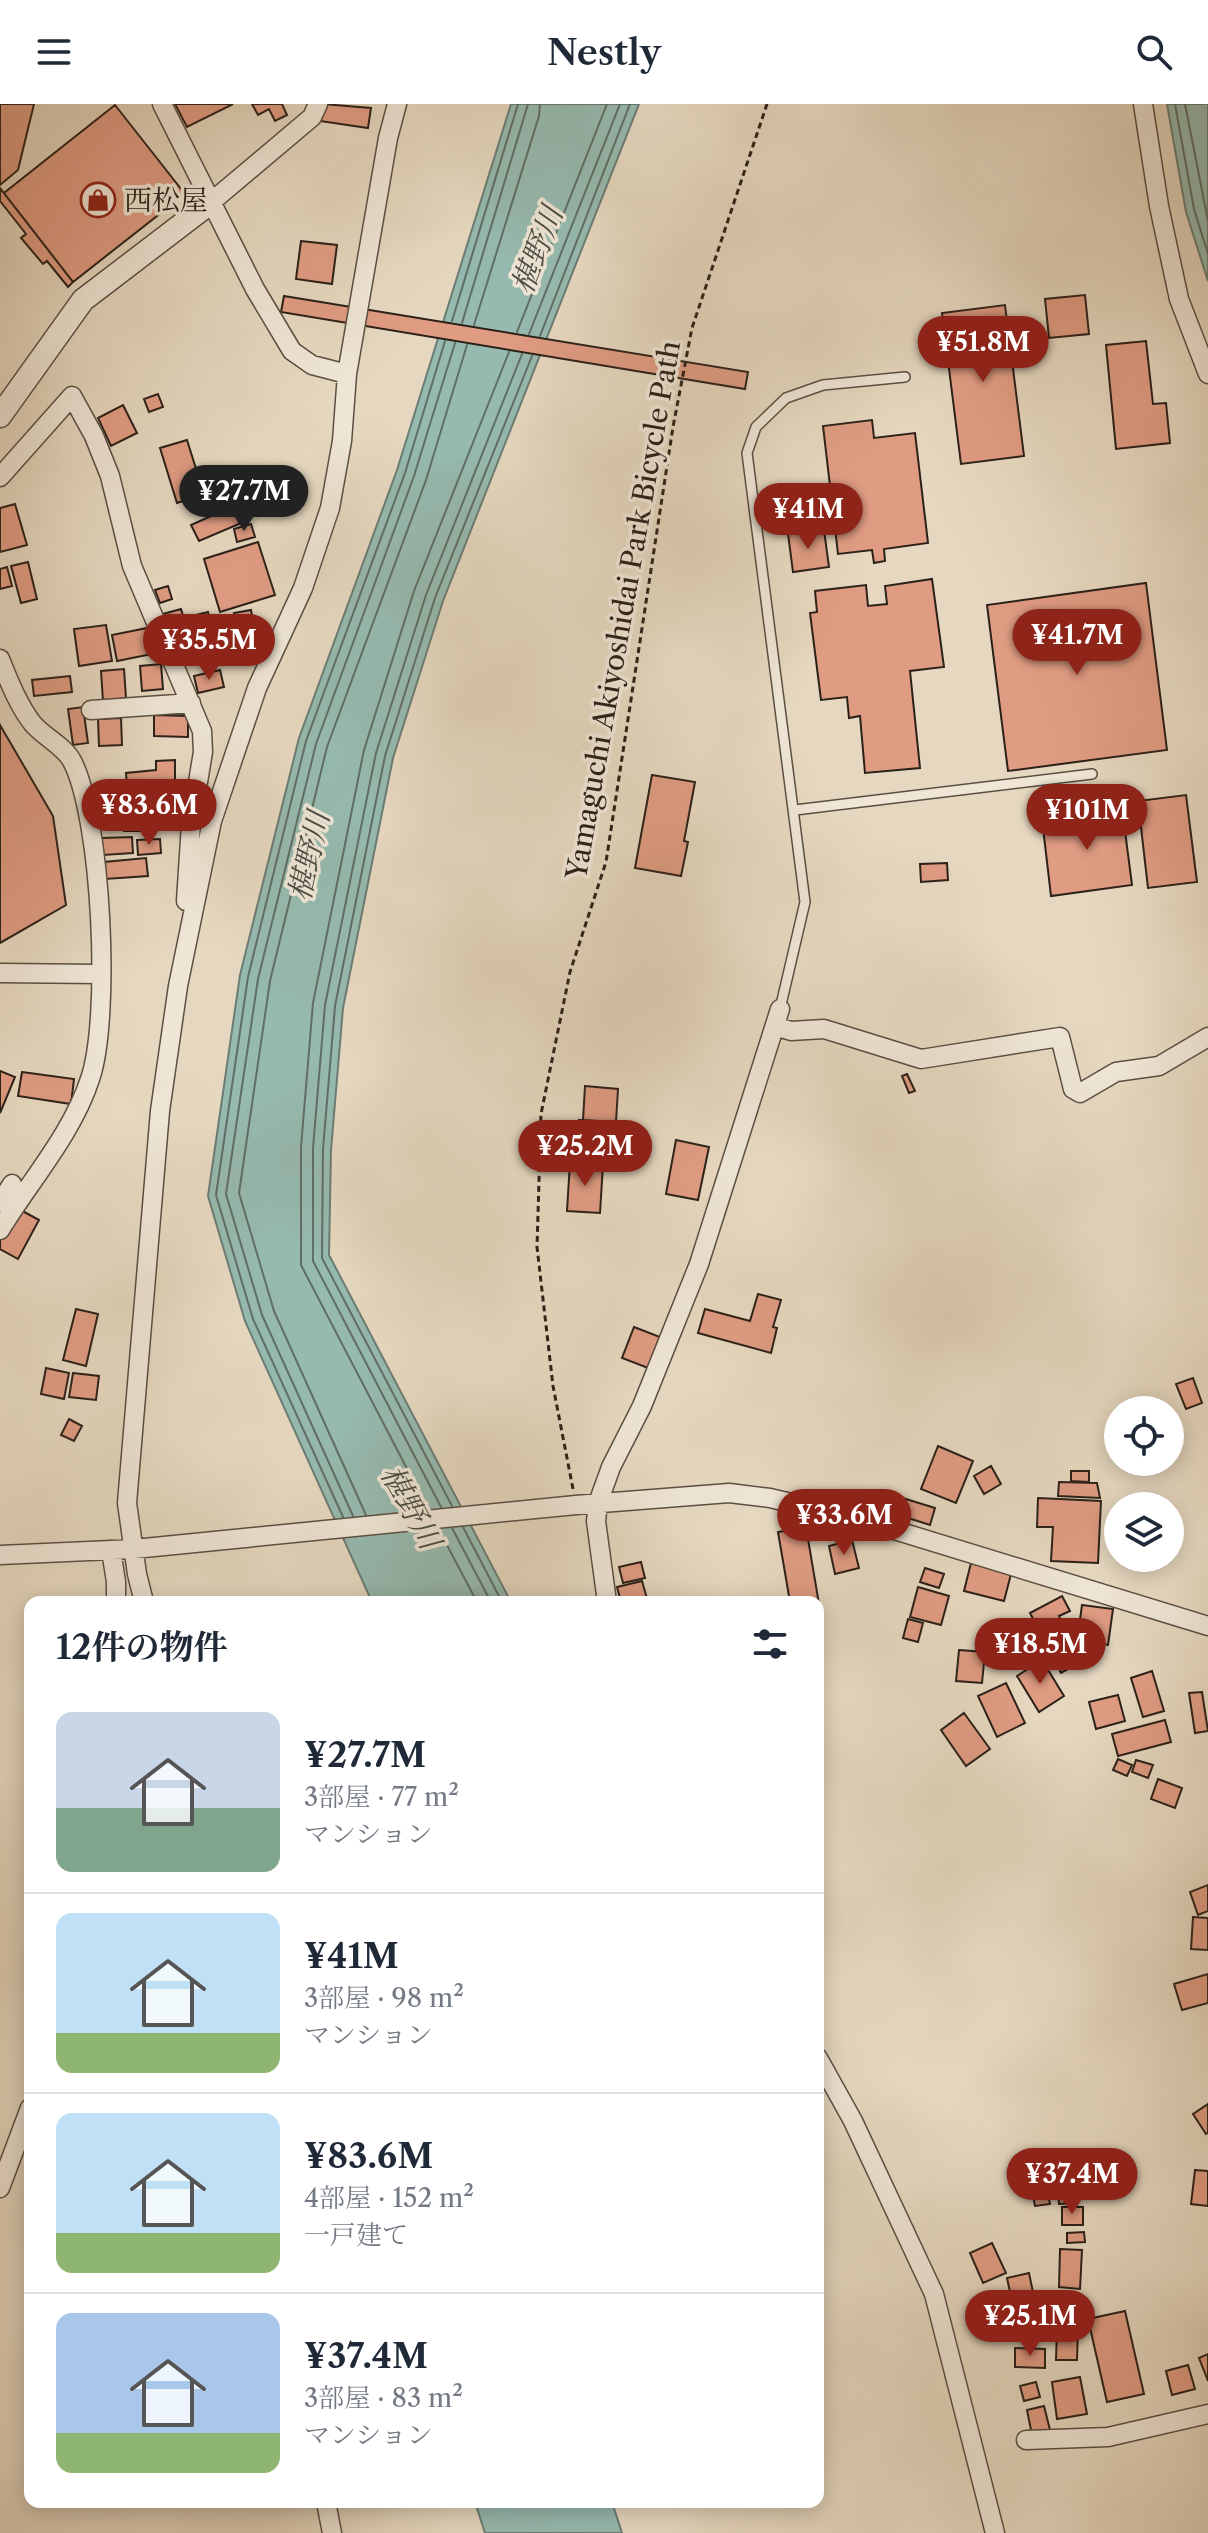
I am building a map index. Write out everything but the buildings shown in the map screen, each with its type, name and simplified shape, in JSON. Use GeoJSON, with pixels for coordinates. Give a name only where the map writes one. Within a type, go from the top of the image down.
{"type":"FeatureCollection","features":[{"type":"Feature","properties":{"kind":"street"},"geometry":{"type":"LineString","coordinates":[[162,104],[273,323],[292,351],[312,365],[347,374]]}},
{"type":"Feature","properties":{"kind":"street"},"geometry":{"type":"LineString","coordinates":[[0,416],[83,300],[210,203],[312,117],[318,104]]}},
{"type":"Feature","properties":{"kind":"street"},"geometry":{"type":"LineString","coordinates":[[142,1596],[127,1503],[160,1111],[184,956],[212,821],[257,688],[303,588],[330,508],[342,441],[347,374],[388,138],[397,104]]}},
{"type":"Feature","properties":{"kind":"street"},"geometry":{"type":"LineString","coordinates":[[1143,104],[1159,206],[1179,299],[1208,374]]}},
{"type":"Feature","properties":{"kind":"street"},"geometry":{"type":"LineString","coordinates":[[0,477],[72,396],[94,436],[110,476],[132,566],[202,731],[203,752],[191,824],[184,956]]}},
{"type":"Feature","properties":{"kind":"street"},"geometry":{"type":"LineString","coordinates":[[0,659],[13,691],[33,724],[71,759],[84,795],[100,896],[99,1034],[91,1077],[77,1111],[0,1230]]}},
{"type":"Feature","properties":{"kind":"street"},"geometry":{"type":"LineString","coordinates":[[91,710],[191,703]]}},
{"type":"Feature","properties":{"kind":"street"},"geometry":{"type":"LineString","coordinates":[[0,973],[100,974]]}},
{"type":"Feature","properties":{"kind":"street"},"geometry":{"type":"LineString","coordinates":[[606,1596],[596,1521],[598,1503],[611,1467],[642,1406],[699,1264],[778,1018],[791,1031],[824,1029],[921,1059],[1060,1037],[1073,1089],[1080,1093],[1116,1072],[1159,1066],[1208,1037]]}},
{"type":"Feature","properties":{"kind":"street"},"geometry":{"type":"LineString","coordinates":[[0,1203],[12,1184]]}},
{"type":"Feature","properties":{"kind":"street"},"geometry":{"type":"LineString","coordinates":[[0,1555],[134,1549],[729,1493],[770,1498],[937,1541],[1208,1626]]}},
{"type":"Feature","properties":{"kind":"street"},"geometry":{"type":"LineString","coordinates":[[111,1550],[116,1596]]}},
{"type":"Feature","properties":{"kind":"street"},"geometry":{"type":"LineString","coordinates":[[824,2069],[853,2121],[934,2294],[995,2533]]}},
{"type":"Feature","properties":{"kind":"street"},"geometry":{"type":"LineString","coordinates":[[0,2188],[24,2124]]}},
{"type":"Feature","properties":{"kind":"street"},"geometry":{"type":"LineString","coordinates":[[1026,2440],[1108,2437],[1208,2414]]}},
{"type":"Feature","properties":{"kind":"street"},"geometry":{"type":"LineString","coordinates":[[327,2508],[332,2533]]}},
{"type":"Feature","properties":{"kind":"lane"},"geometry":{"type":"LineString","coordinates":[[778,1018],[805,902],[747,453],[756,427],[786,398],[823,385],[905,377]]}},
{"type":"Feature","properties":{"kind":"lane"},"geometry":{"type":"LineString","coordinates":[[795,810],[1092,774]]}},
{"type":"Feature","properties":{"kind":"path","name":"Yamaguchi Akiyoshidai Park Bicycle Path"},"geometry":{"type":"LineString","coordinates":[[576,1505],[553,1386],[538,1263],[541,1114],[552,1048],[570,972],[606,862],[673,427],[692,328],[767,104]]}},
{"type":"Feature","properties":{"kind":"water","name":"椹野川"},"geometry":{"type":"Polygon","coordinates":[[[511,104],[639,104],[443,601],[393,758],[343,1008],[331,1150],[329,1255],[508,1596],[369,1596],[245,1321],[208,1196],[240,975],[299,738],[397,470],[511,104]]]}},
{"type":"Feature","properties":{"kind":"water"},"geometry":{"type":"Polygon","coordinates":[[[1167,104],[1208,104],[1208,281],[1186,212],[1167,104]]]}},
{"type":"Feature","properties":{"kind":"water"},"geometry":{"type":"Polygon","coordinates":[[[477,2508],[614,2508],[622,2533],[485,2533],[477,2508]]]}},
{"type":"Feature","properties":{"kind":"place","name":"西松屋"},"geometry":{"type":"Point","coordinates":[98,200]}}]}
